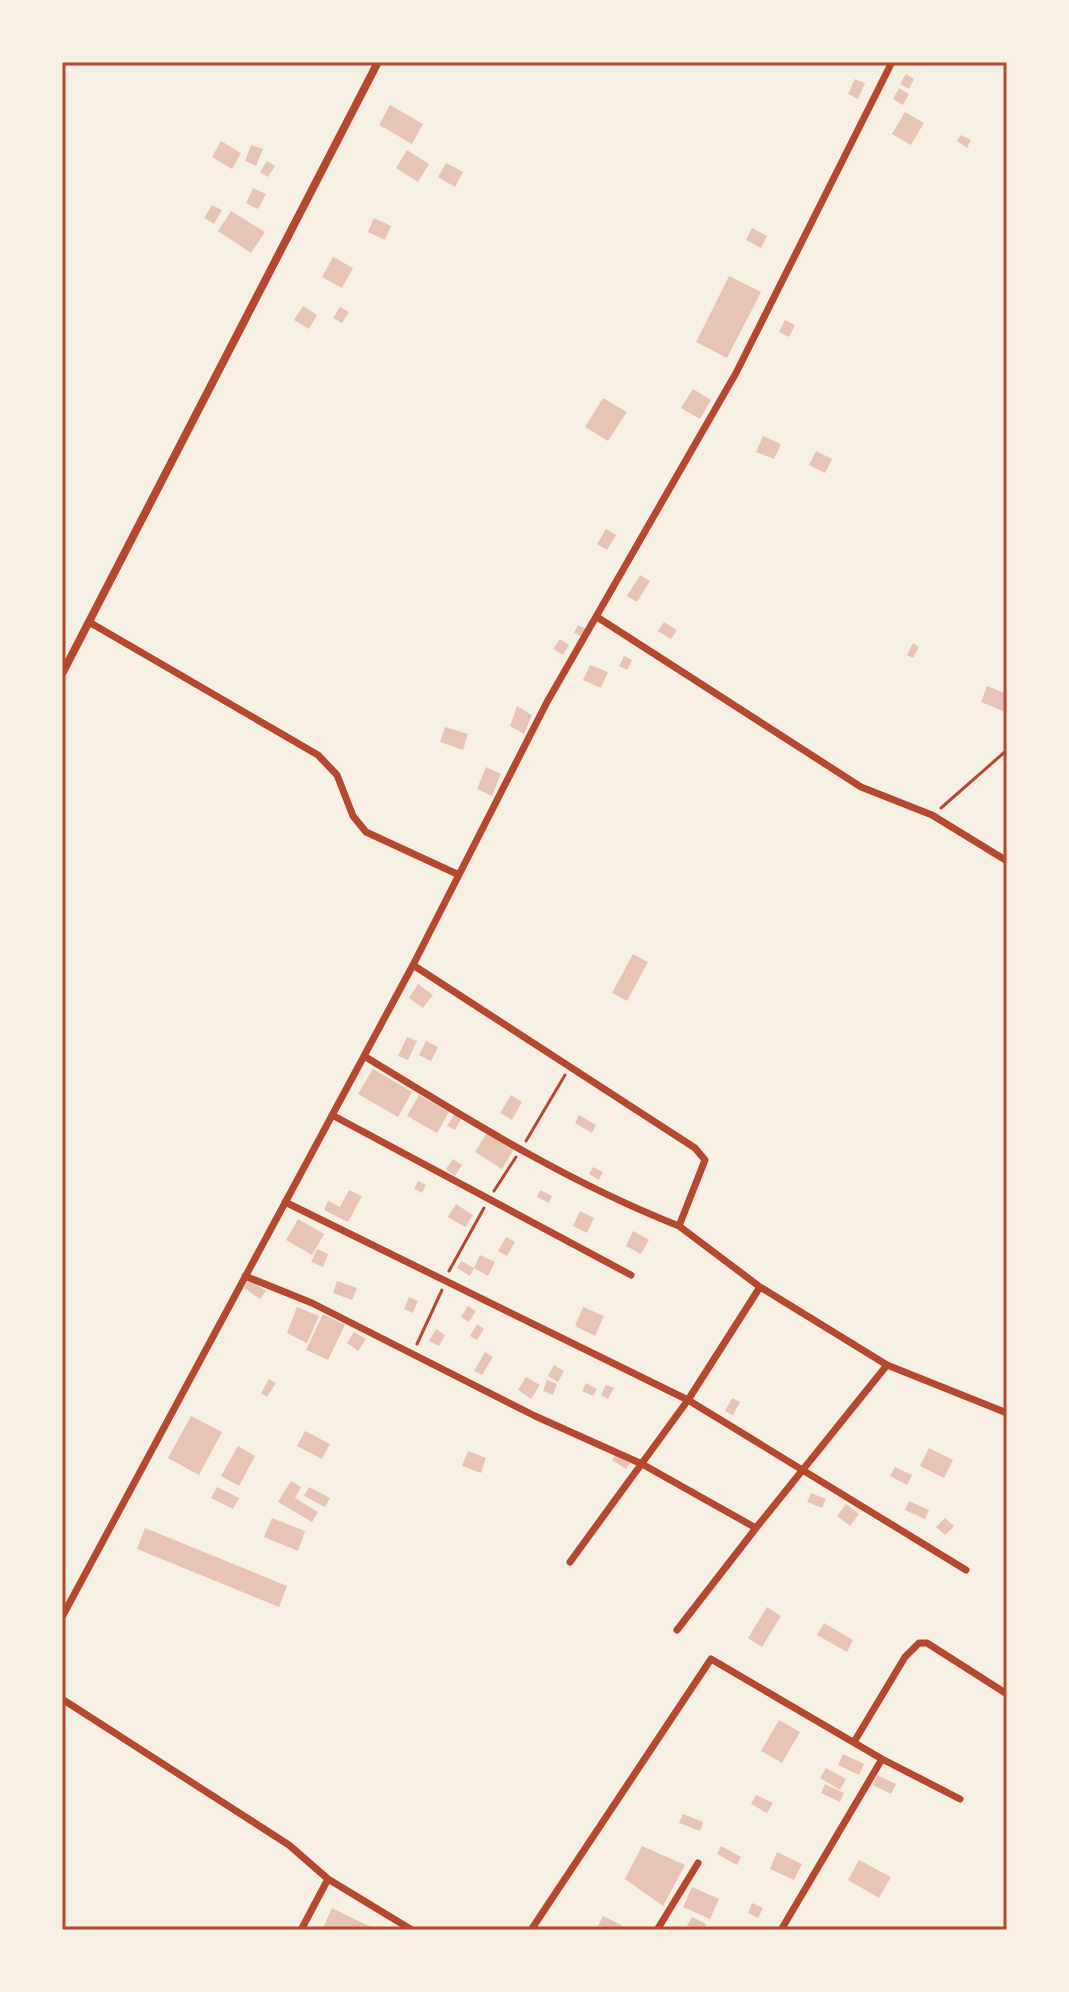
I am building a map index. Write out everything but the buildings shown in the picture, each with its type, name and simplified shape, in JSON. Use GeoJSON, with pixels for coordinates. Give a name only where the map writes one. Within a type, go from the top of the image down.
{"type":"FeatureCollection","features":[{"type":"Feature","properties":{"kind":"street"},"geometry":{"type":"LineString","coordinates":[[62,674],[378,62]]}},
{"type":"Feature","properties":{"kind":"street"},"geometry":{"type":"LineString","coordinates":[[62,1617],[65,1606],[413,965],[547,702],[736,373],[892,62]]}},
{"type":"Feature","properties":{"kind":"street"},"geometry":{"type":"LineString","coordinates":[[597,617],[861,787],[932,815],[1007,861]]}},
{"type":"Feature","properties":{"kind":"street"},"geometry":{"type":"LineString","coordinates":[[89,622],[318,755],[337,775],[359,825],[457,874]]}},
{"type":"Feature","properties":{"kind":"street"},"geometry":{"type":"LineString","coordinates":[[413,965],[695,1148],[705,1160],[679,1226]]}},
{"type":"Feature","properties":{"kind":"street"},"geometry":{"type":"LineString","coordinates":[[364,1056],[520,1151],[619,1202],[679,1226],[760,1287],[887,1365],[1007,1413]]}},
{"type":"Feature","properties":{"kind":"street"},"geometry":{"type":"LineString","coordinates":[[332,1115],[631,1275]]}},
{"type":"Feature","properties":{"kind":"street"},"geometry":{"type":"LineString","coordinates":[[285,1202],[688,1400],[966,1570]]}},
{"type":"Feature","properties":{"kind":"street"},"geometry":{"type":"LineString","coordinates":[[245,1276],[312,1303],[535,1416],[642,1464],[756,1528]]}},
{"type":"Feature","properties":{"kind":"street"},"geometry":{"type":"LineString","coordinates":[[570,1562],[688,1400],[760,1287]]}},
{"type":"Feature","properties":{"kind":"street"},"geometry":{"type":"LineString","coordinates":[[677,1630],[887,1365]]}},
{"type":"Feature","properties":{"kind":"street"},"geometry":{"type":"LineString","coordinates":[[854,1742],[905,1657],[919,1643],[927,1643],[1007,1694]]}},
{"type":"Feature","properties":{"kind":"street"},"geometry":{"type":"LineString","coordinates":[[531,1930],[711,1659],[882,1759],[960,1799]]}},
{"type":"Feature","properties":{"kind":"street"},"geometry":{"type":"LineString","coordinates":[[62,1699],[289,1845],[328,1879],[412,1930]]}},
{"type":"Feature","properties":{"kind":"street"},"geometry":{"type":"LineString","coordinates":[[781,1930],[882,1759]]}},
{"type":"Feature","properties":{"kind":"street"},"geometry":{"type":"LineString","coordinates":[[657,1930],[698,1863]]}},
{"type":"Feature","properties":{"kind":"street"},"geometry":{"type":"LineString","coordinates":[[301,1930],[328,1879]]}},
{"type":"Feature","properties":{"kind":"path"},"geometry":{"type":"LineString","coordinates":[[932,815],[1007,750]]}}]}
